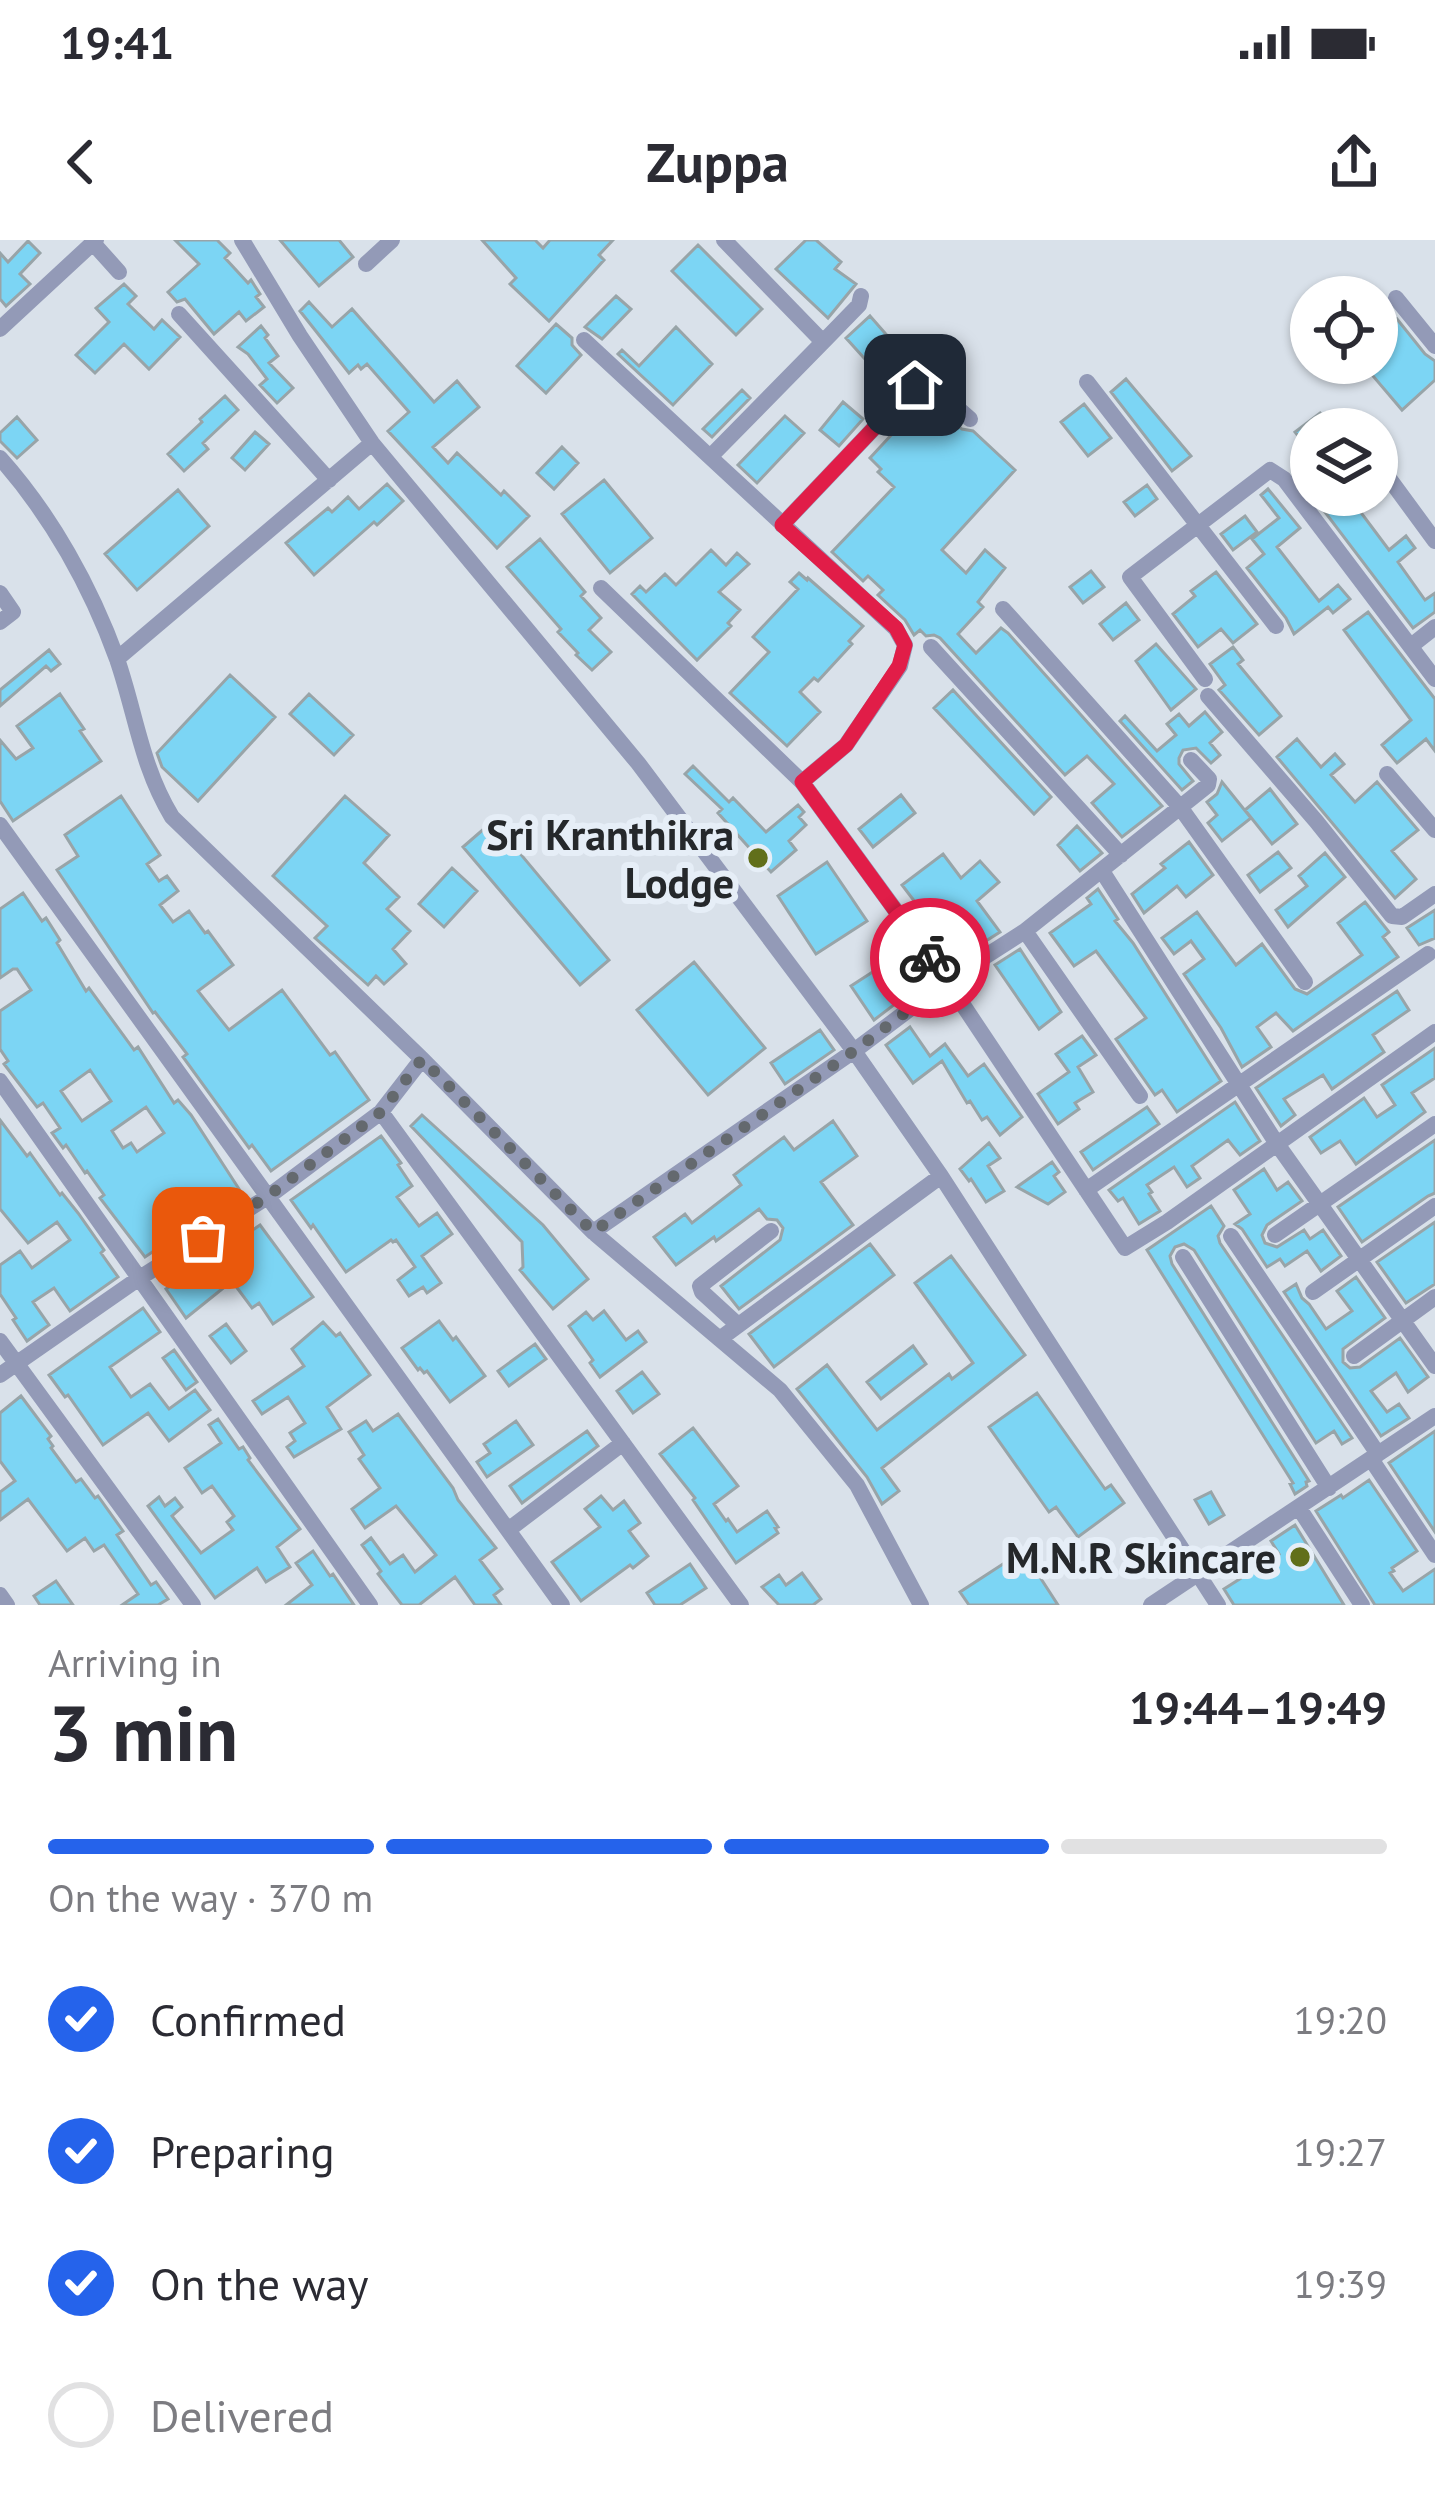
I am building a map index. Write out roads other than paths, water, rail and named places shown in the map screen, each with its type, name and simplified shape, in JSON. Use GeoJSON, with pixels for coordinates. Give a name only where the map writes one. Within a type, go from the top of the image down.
{"type":"FeatureCollection","features":[{"type":"Feature","properties":{"kind":"street"},"geometry":{"type":"LineString","coordinates":[[242,240],[372,443],[638,764],[854,1051],[941,1176],[1217,1605]]}},
{"type":"Feature","properties":{"kind":"street"},"geometry":{"type":"LineString","coordinates":[[366,264],[392,240]]}},
{"type":"Feature","properties":{"kind":"street"},"geometry":{"type":"LineString","coordinates":[[724,240],[823,342]]}},
{"type":"Feature","properties":{"kind":"street"},"geometry":{"type":"LineString","coordinates":[[0,328],[94,242],[119,272]]}},
{"type":"Feature","properties":{"kind":"street"},"geometry":{"type":"LineString","coordinates":[[710,457],[859,305],[861,296]]}},
{"type":"Feature","properties":{"kind":"street"},"geometry":{"type":"LineString","coordinates":[[1398,300],[1435,346]]}},
{"type":"Feature","properties":{"kind":"street"},"geometry":{"type":"LineString","coordinates":[[179,314],[328,480]]}},
{"type":"Feature","properties":{"kind":"street"},"geometry":{"type":"LineString","coordinates":[[584,340],[896,628],[905,645],[899,666],[846,745],[802,782]]}},
{"type":"Feature","properties":{"kind":"street"},"geometry":{"type":"LineString","coordinates":[[1087,382],[1276,626]]}},
{"type":"Feature","properties":{"kind":"street"},"geometry":{"type":"LineString","coordinates":[[782,525],[915,385],[930,384],[970,418]]}},
{"type":"Feature","properties":{"kind":"street"},"geometry":{"type":"LineString","coordinates":[[117,659],[372,443]]}},
{"type":"Feature","properties":{"kind":"street"},"geometry":{"type":"LineString","coordinates":[[0,458],[52,528],[86,590],[117,659],[152,783],[172,818],[593,1232],[780,1390],[856,1485],[921,1605]]}},
{"type":"Feature","properties":{"kind":"street"},"geometry":{"type":"LineString","coordinates":[[1435,679],[1275,471],[1267,471],[1130,577],[1206,688],[1391,916],[1402,917],[1435,894]]}},
{"type":"Feature","properties":{"kind":"street"},"geometry":{"type":"LineString","coordinates":[[1398,491],[1435,541]]}},
{"type":"Feature","properties":{"kind":"street"},"geometry":{"type":"LineString","coordinates":[[601,588],[802,782],[947,981],[1125,1248],[1435,1032]]}},
{"type":"Feature","properties":{"kind":"street"},"geometry":{"type":"LineString","coordinates":[[0,593],[14,612],[0,622]]}},
{"type":"Feature","properties":{"kind":"street"},"geometry":{"type":"LineString","coordinates":[[1003,610],[1180,807],[1305,982]]}},
{"type":"Feature","properties":{"kind":"street"},"geometry":{"type":"LineString","coordinates":[[1411,646],[1435,627]]}},
{"type":"Feature","properties":{"kind":"street"},"geometry":{"type":"LineString","coordinates":[[931,647],[1121,855]]}},
{"type":"Feature","properties":{"kind":"street"},"geometry":{"type":"LineString","coordinates":[[593,1232],[1025,931],[1102,871],[1209,782],[1191,760]]}},
{"type":"Feature","properties":{"kind":"street"},"geometry":{"type":"LineString","coordinates":[[1387,774],[1435,830]]}},
{"type":"Feature","properties":{"kind":"street"},"geometry":{"type":"LineString","coordinates":[[0,825],[562,1605]]}},
{"type":"Feature","properties":{"kind":"street"},"geometry":{"type":"LineString","coordinates":[[1102,871],[1277,1144],[1435,1366]]}},
{"type":"Feature","properties":{"kind":"street"},"geometry":{"type":"LineString","coordinates":[[1025,931],[1140,1096]]}},
{"type":"Feature","properties":{"kind":"street"},"geometry":{"type":"LineString","coordinates":[[1085,1190],[1428,954]]}},
{"type":"Feature","properties":{"kind":"street"},"geometry":{"type":"LineString","coordinates":[[0,1376],[268,1196],[381,1112],[422,1059]]}},
{"type":"Feature","properties":{"kind":"street"},"geometry":{"type":"LineString","coordinates":[[0,1081],[370,1605]]}},
{"type":"Feature","properties":{"kind":"street"},"geometry":{"type":"LineString","coordinates":[[381,1112],[741,1605]]}},
{"type":"Feature","properties":{"kind":"street"},"geometry":{"type":"LineString","coordinates":[[1275,1235],[1435,1124]]}},
{"type":"Feature","properties":{"kind":"street"},"geometry":{"type":"LineString","coordinates":[[721,1338],[941,1176]]}},
{"type":"Feature","properties":{"kind":"street"},"geometry":{"type":"LineString","coordinates":[[1313,1292],[1435,1206]]}},
{"type":"Feature","properties":{"kind":"street"},"geometry":{"type":"LineString","coordinates":[[738,1325],[700,1286],[771,1231]]}},
{"type":"Feature","properties":{"kind":"street"},"geometry":{"type":"LineString","coordinates":[[1231,1236],[1435,1556]]}},
{"type":"Feature","properties":{"kind":"street"},"geometry":{"type":"LineString","coordinates":[[1183,1257],[1329,1488]]}},
{"type":"Feature","properties":{"kind":"street"},"geometry":{"type":"LineString","coordinates":[[1354,1356],[1435,1297]]}},
{"type":"Feature","properties":{"kind":"street"},"geometry":{"type":"LineString","coordinates":[[0,1341],[193,1605]]}},
{"type":"Feature","properties":{"kind":"street"},"geometry":{"type":"LineString","coordinates":[[1151,1605],[1434,1418]]}},
{"type":"Feature","properties":{"kind":"street"},"geometry":{"type":"LineString","coordinates":[[508,1530],[623,1443]]}},
{"type":"Feature","properties":{"kind":"street"},"geometry":{"type":"LineString","coordinates":[[1299,1508],[1362,1605]]}},
{"type":"Feature","properties":{"kind":"street"},"geometry":{"type":"LineString","coordinates":[[0,1595],[7,1605]]}},
{"type":"Feature","properties":{"kind":"place","name":"Sri Kranthikra Lodge"},"geometry":{"type":"Point","coordinates":[758,858]}},
{"type":"Feature","properties":{"kind":"place","name":"M.N.R Skincare"},"geometry":{"type":"Point","coordinates":[1300,1557]}}]}
